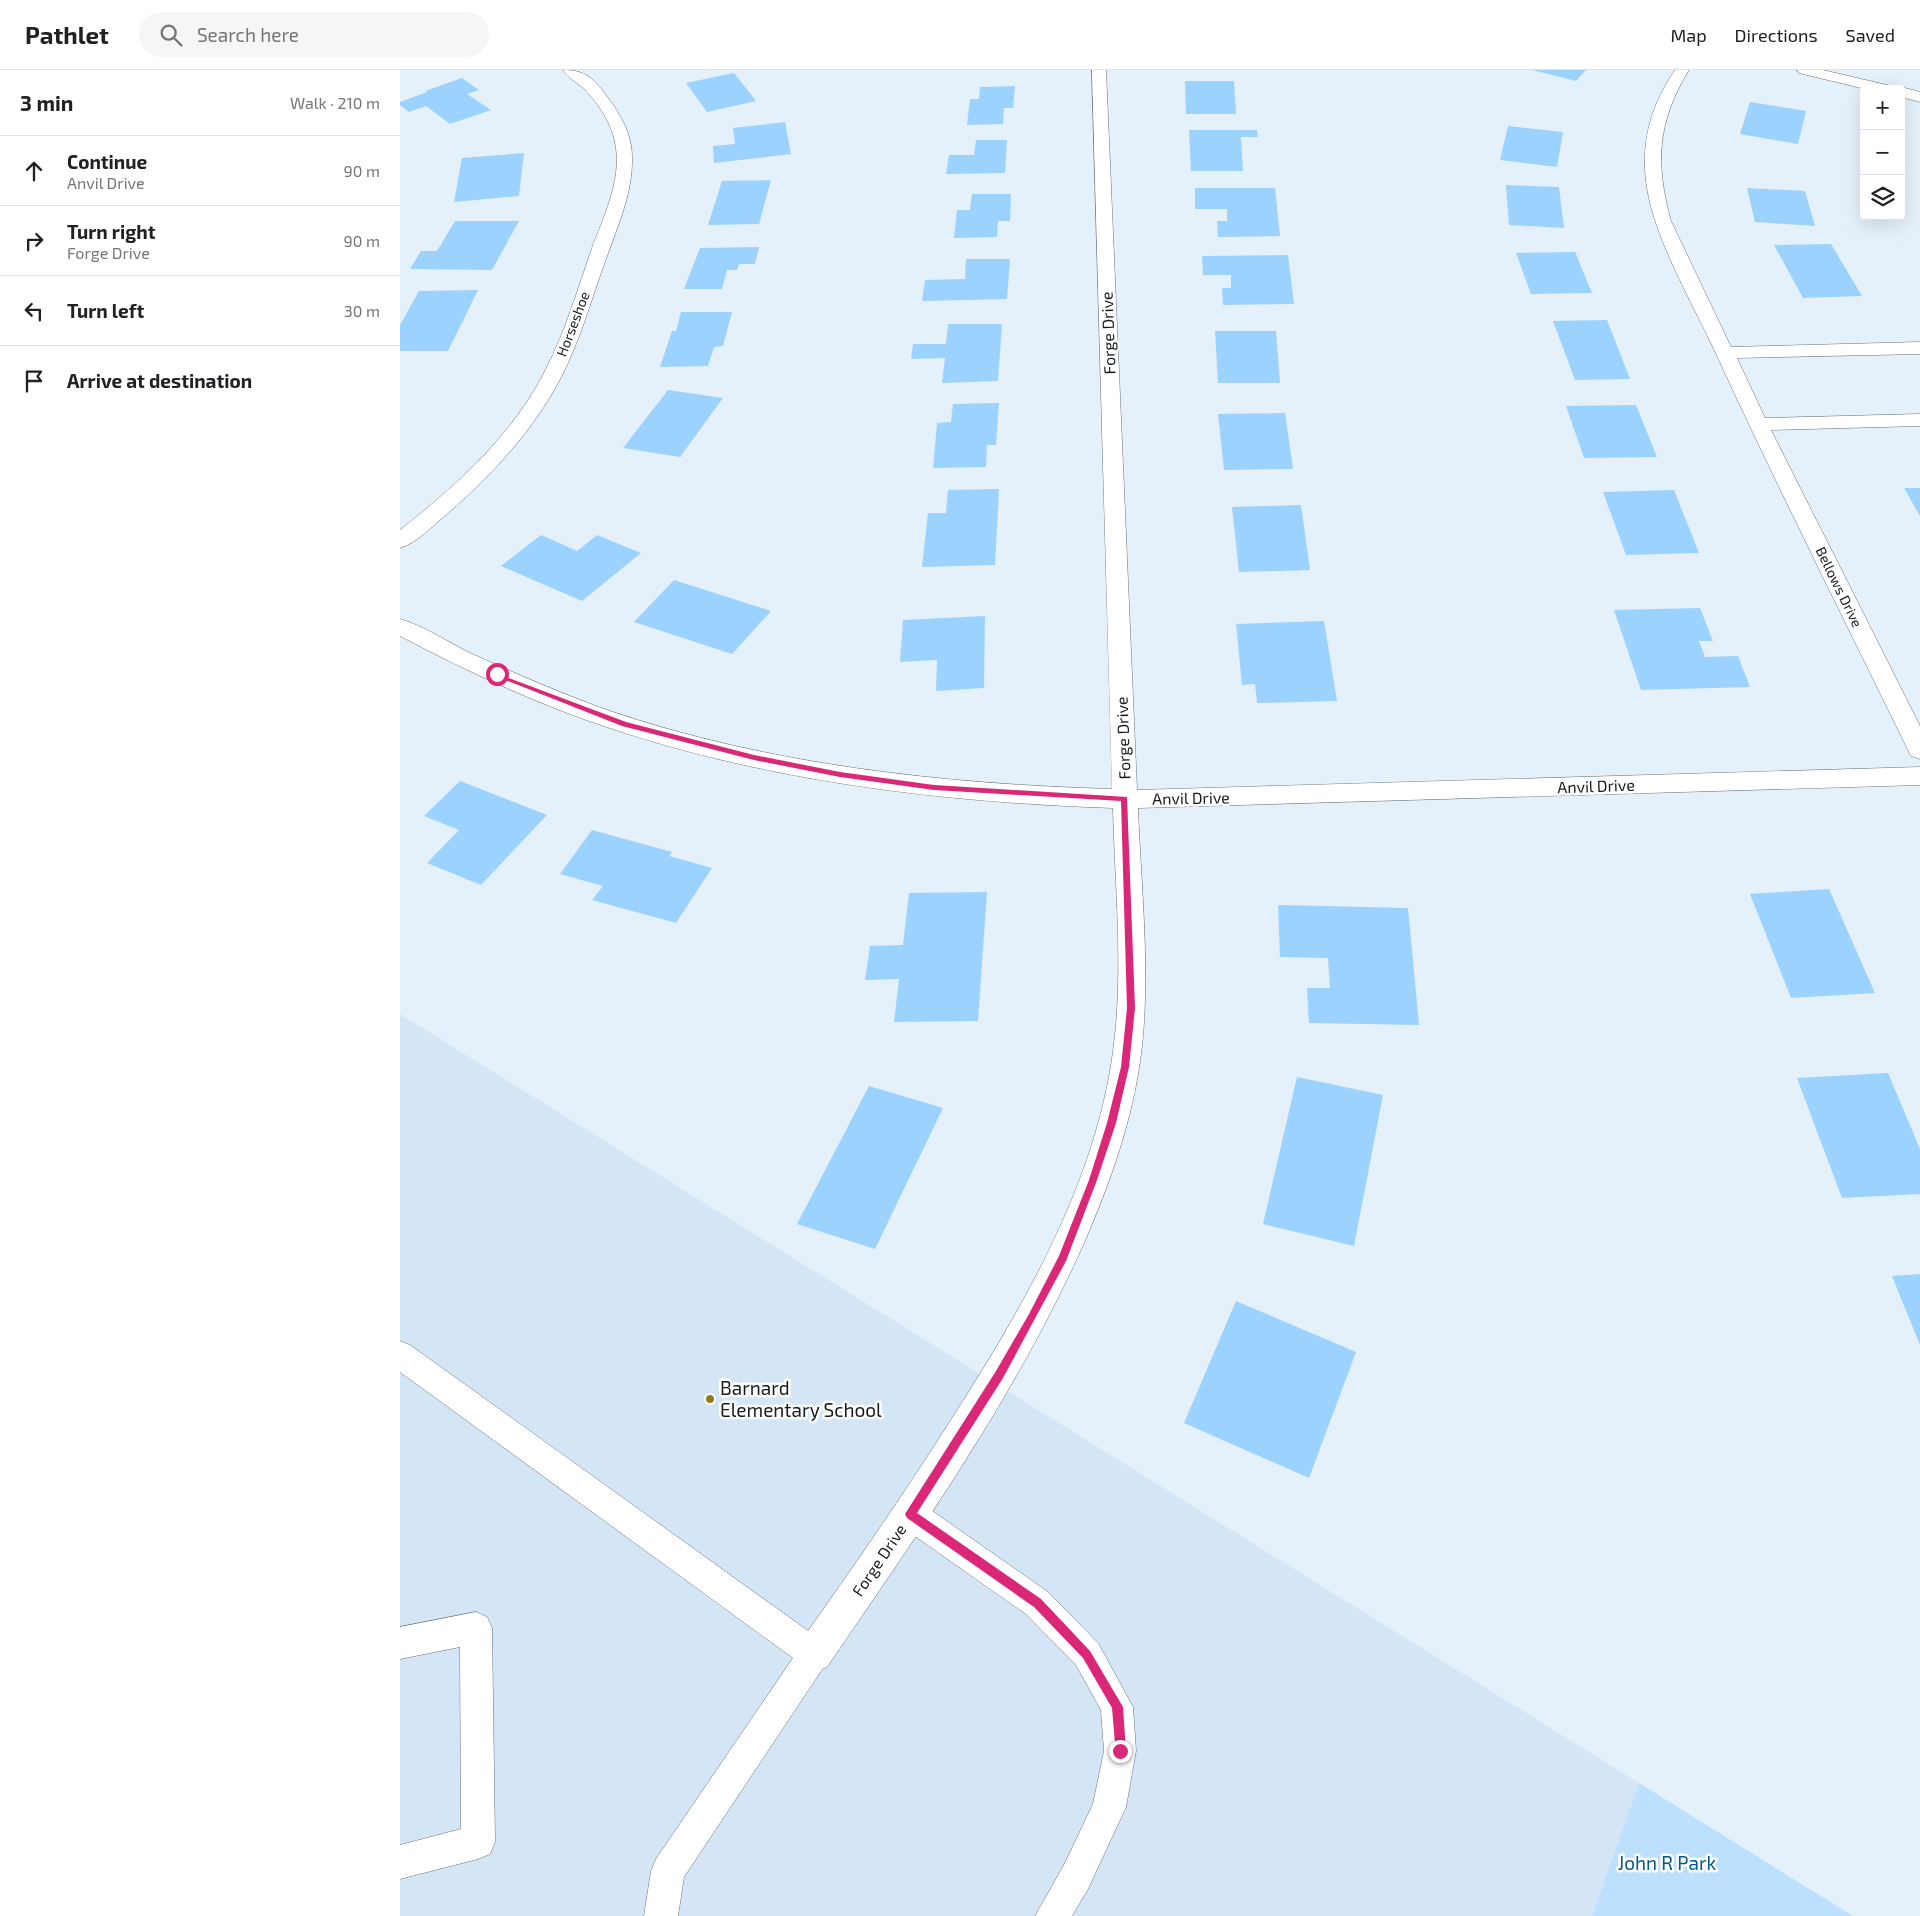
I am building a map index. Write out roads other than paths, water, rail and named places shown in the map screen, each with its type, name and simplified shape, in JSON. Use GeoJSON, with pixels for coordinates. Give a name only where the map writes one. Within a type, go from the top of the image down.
{"type":"FeatureCollection","features":[{"type":"Feature","properties":{"kind":"street","name":"Horseshoe"},"geometry":{"type":"LineString","coordinates":[[400,541],[459,493],[495,458],[533,409],[551,378],[567,343],[622,190],[624,168],[624,151],[613,118],[592,88],[570,70]]}},
{"type":"Feature","properties":{"kind":"street","name":"Forge Drive"},"geometry":{"type":"LineString","coordinates":[[814,1654],[910,1514],[1000,1374],[1036,1309],[1063,1258],[1093,1180],[1112,1123],[1125,1067],[1131,1008],[1099,70]]}},
{"type":"Feature","properties":{"kind":"street","name":"Bellows Drive"},"geometry":{"type":"LineString","coordinates":[[1682,70],[1664,100],[1656,124],[1651,151],[1652,174],[1663,221],[1758,424],[1920,750]]}},
{"type":"Feature","properties":{"kind":"street"},"geometry":{"type":"LineString","coordinates":[[1804,70],[1869,85]]}},
{"type":"Feature","properties":{"kind":"street"},"geometry":{"type":"LineString","coordinates":[[1905,93],[1920,97]]}},
{"type":"Feature","properties":{"kind":"street"},"geometry":{"type":"LineString","coordinates":[[1724,353],[1920,348]]}},
{"type":"Feature","properties":{"kind":"street"},"geometry":{"type":"LineString","coordinates":[[1758,424],[1920,420]]}},
{"type":"Feature","properties":{"kind":"street","name":"Anvil Drive"},"geometry":{"type":"LineString","coordinates":[[400,627],[497,674],[624,724],[745,756],[840,774],[934,787],[1125,798],[1187,799],[1920,776]]}},
{"type":"Feature","properties":{"kind":"lane"},"geometry":{"type":"LineString","coordinates":[[400,1355],[814,1654],[668,1871],[661,1916]]}},
{"type":"Feature","properties":{"kind":"lane"},"geometry":{"type":"LineString","coordinates":[[910,1514],[1037,1603],[1087,1654],[1117,1707],[1120,1751],[1109,1807],[1076,1877],[1052,1916]]}},
{"type":"Feature","properties":{"kind":"lane"},"geometry":{"type":"LineString","coordinates":[[400,1643],[476,1628],[478,1842],[400,1862]]}},
{"type":"Feature","properties":{"kind":"place","name":"Barnard Elementary School"},"geometry":{"type":"Point","coordinates":[710,1399]}},
{"type":"Feature","properties":{"kind":"park label","name":"John R Park"},"geometry":{"type":"Point","coordinates":[1667,1863]}}]}
